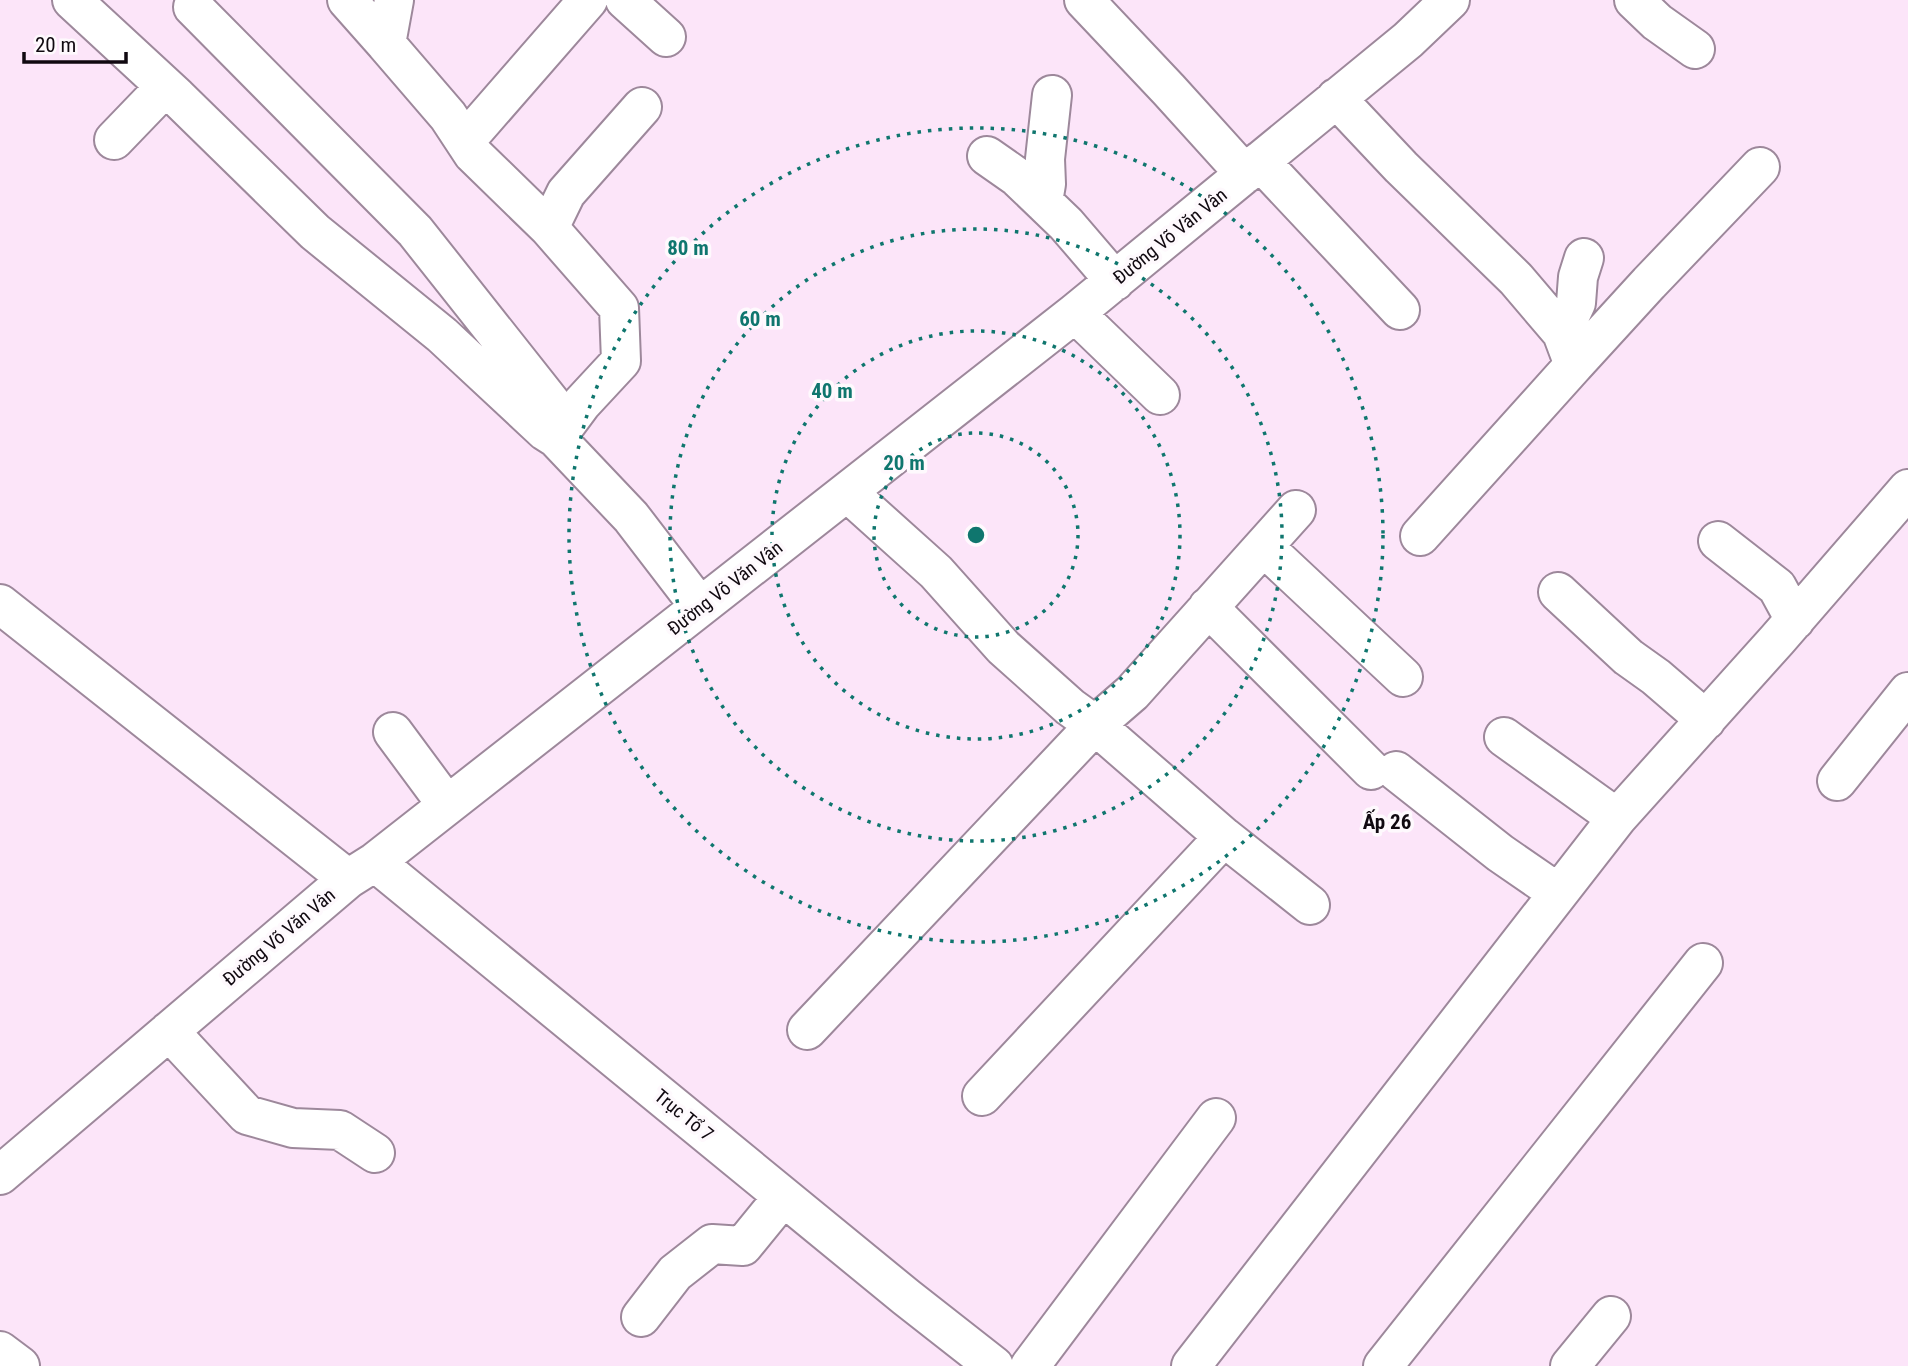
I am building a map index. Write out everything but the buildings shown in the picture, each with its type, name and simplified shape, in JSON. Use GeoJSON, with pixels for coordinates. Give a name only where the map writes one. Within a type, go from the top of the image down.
{"type":"FeatureCollection","features":[{"type":"Feature","properties":{"kind":"street"},"geometry":{"type":"LineString","coordinates":[[72,0],[315,232],[442,335],[545,431],[562,431]]}},
{"type":"Feature","properties":{"kind":"street"},"geometry":{"type":"LineString","coordinates":[[347,0],[448,116],[473,154],[549,228],[619,308],[621,361],[582,403],[562,431]]}},
{"type":"Feature","properties":{"kind":"street"},"geometry":{"type":"LineString","coordinates":[[386,44],[394,0]]}},
{"type":"Feature","properties":{"kind":"street"},"geometry":{"type":"LineString","coordinates":[[465,141],[588,0]]}},
{"type":"Feature","properties":{"kind":"street"},"geometry":{"type":"LineString","coordinates":[[625,0],[666,37]]}},
{"type":"Feature","properties":{"kind":"street"},"geometry":{"type":"LineString","coordinates":[[1084,0],[1169,90],[1400,310]]}},
{"type":"Feature","properties":{"kind":"street","name":"Đường Võ Văn Vân"},"geometry":{"type":"LineString","coordinates":[[0,1175],[361,871],[1075,313],[1408,40],[1450,0]]}},
{"type":"Feature","properties":{"kind":"street"},"geometry":{"type":"LineString","coordinates":[[1634,0],[1657,22],[1695,50]]}},
{"type":"Feature","properties":{"kind":"street"},"geometry":{"type":"LineString","coordinates":[[193,7],[415,231],[562,431],[701,607]]}},
{"type":"Feature","properties":{"kind":"street"},"geometry":{"type":"LineString","coordinates":[[114,140],[165,87]]}},
{"type":"Feature","properties":{"kind":"street"},"geometry":{"type":"LineString","coordinates":[[1043,202],[1052,95]]}},
{"type":"Feature","properties":{"kind":"street"},"geometry":{"type":"LineString","coordinates":[[1336,98],[1401,167],[1516,279],[1568,349]]}},
{"type":"Feature","properties":{"kind":"street"},"geometry":{"type":"LineString","coordinates":[[549,228],[566,193],[642,107]]}},
{"type":"Feature","properties":{"kind":"street"},"geometry":{"type":"LineString","coordinates":[[988,156],[1017,177],[1066,224],[1115,281]]}},
{"type":"Feature","properties":{"kind":"street"},"geometry":{"type":"LineString","coordinates":[[1420,536],[1568,349],[1649,282],[1760,167]]}},
{"type":"Feature","properties":{"kind":"street"},"geometry":{"type":"LineString","coordinates":[[1568,349],[1578,277],[1584,258]]}},
{"type":"Feature","properties":{"kind":"street"},"geometry":{"type":"LineString","coordinates":[[1075,313],[1160,396]]}},
{"type":"Feature","properties":{"kind":"street"},"geometry":{"type":"LineString","coordinates":[[1191,1366],[1617,818],[1795,620],[1908,489]]}},
{"type":"Feature","properties":{"kind":"street"},"geometry":{"type":"LineString","coordinates":[[847,492],[936,572],[1003,647],[1070,707],[1095,725],[1224,837],[1310,905]]}},
{"type":"Feature","properties":{"kind":"street"},"geometry":{"type":"LineString","coordinates":[[807,1030],[1095,725],[1132,693],[1296,510]]}},
{"type":"Feature","properties":{"kind":"street"},"geometry":{"type":"LineString","coordinates":[[1718,541],[1777,587],[1795,620]]}},
{"type":"Feature","properties":{"kind":"street"},"geometry":{"type":"LineString","coordinates":[[1264,547],[1403,677]]}},
{"type":"Feature","properties":{"kind":"street"},"geometry":{"type":"LineString","coordinates":[[1558,592],[1628,657],[1706,720]]}},
{"type":"Feature","properties":{"kind":"street","name":"Trục Tổ 7"},"geometry":{"type":"LineString","coordinates":[[0,604],[361,871],[783,1196],[986,1363]]}},
{"type":"Feature","properties":{"kind":"street"},"geometry":{"type":"LineString","coordinates":[[1208,607],[1383,770],[1558,893]]}},
{"type":"Feature","properties":{"kind":"street"},"geometry":{"type":"LineString","coordinates":[[1837,781],[1908,692]]}},
{"type":"Feature","properties":{"kind":"street"},"geometry":{"type":"LineString","coordinates":[[393,732],[447,805]]}},
{"type":"Feature","properties":{"kind":"street"},"geometry":{"type":"LineString","coordinates":[[1504,737],[1617,818]]}},
{"type":"Feature","properties":{"kind":"street"},"geometry":{"type":"LineString","coordinates":[[982,1096],[1224,837]]}},
{"type":"Feature","properties":{"kind":"street"},"geometry":{"type":"LineString","coordinates":[[1384,1366],[1703,963]]}},
{"type":"Feature","properties":{"kind":"street"},"geometry":{"type":"LineString","coordinates":[[169,1031],[247,1115],[293,1128],[341,1130],[375,1153]]}},
{"type":"Feature","properties":{"kind":"street"},"geometry":{"type":"LineString","coordinates":[[1030,1366],[1216,1118]]}},
{"type":"Feature","properties":{"kind":"street"},"geometry":{"type":"LineString","coordinates":[[641,1317],[675,1273],[712,1244],[743,1246],[783,1196]]}},
{"type":"Feature","properties":{"kind":"street"},"geometry":{"type":"LineString","coordinates":[[1570,1366],[1611,1316]]}},
{"type":"Feature","properties":{"kind":"street"},"geometry":{"type":"LineString","coordinates":[[0,1352],[20,1366]]}},
{"type":"Feature","properties":{"kind":"district","name":"Ấp 26"},"geometry":{"type":"Point","coordinates":[1387,822]}}]}
